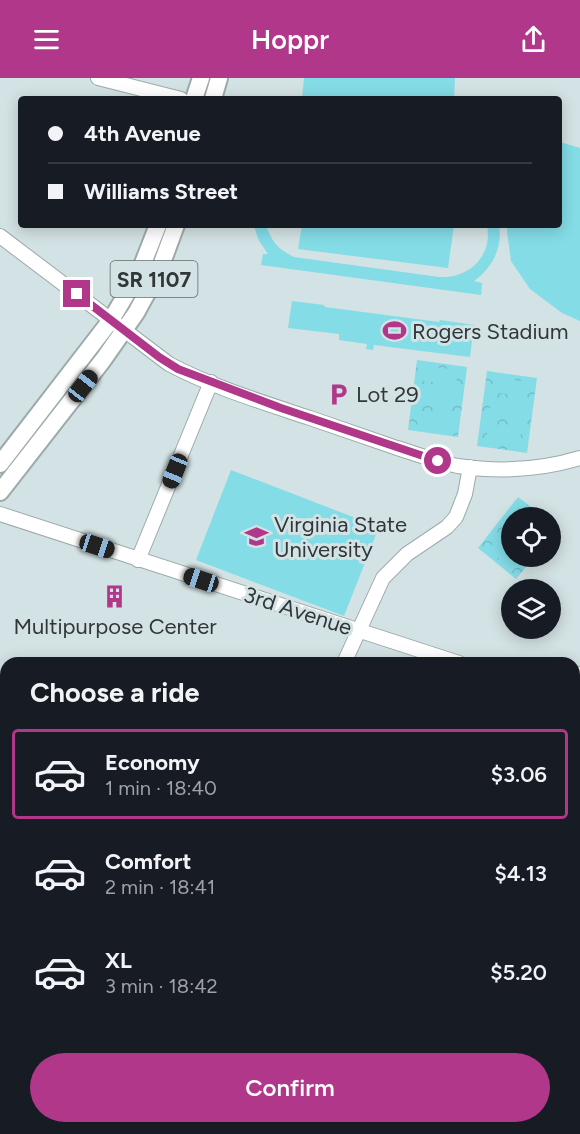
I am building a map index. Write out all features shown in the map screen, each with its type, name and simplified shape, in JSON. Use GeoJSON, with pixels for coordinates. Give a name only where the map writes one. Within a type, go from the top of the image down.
{"type":"FeatureCollection","features":[{"type":"Feature","properties":{"kind":"main road"},"geometry":{"type":"LineString","coordinates":[[196,96],[201,78]]}},
{"type":"Feature","properties":{"kind":"main road"},"geometry":{"type":"LineString","coordinates":[[214,96],[219,78]]}},
{"type":"Feature","properties":{"kind":"main road","name":"SR 1107"},"geometry":{"type":"LineString","coordinates":[[0,492],[97,368],[140,271],[153,228]]}},
{"type":"Feature","properties":{"kind":"main road","name":"SR 1107"},"geometry":{"type":"LineString","coordinates":[[0,464],[118,325],[136,313],[154,281],[175,228]]}},
{"type":"Feature","properties":{"kind":"street"},"geometry":{"type":"LineString","coordinates":[[98,78],[169,96]]}},
{"type":"Feature","properties":{"kind":"street"},"geometry":{"type":"LineString","coordinates":[[0,236],[170,364],[211,382],[281,408],[447,463],[505,469],[555,465],[580,458]]}},
{"type":"Feature","properties":{"kind":"street"},"geometry":{"type":"LineString","coordinates":[[138,560],[211,382]]}},
{"type":"Feature","properties":{"kind":"street"},"geometry":{"type":"LineString","coordinates":[[347,657],[383,578],[407,554],[456,518],[465,494],[470,467]]}},
{"type":"Feature","properties":{"kind":"street","name":"3rd Avenue"},"geometry":{"type":"LineString","coordinates":[[0,514],[441,657]]}},
{"type":"Feature","properties":{"kind":"green space"},"geometry":{"type":"Polygon","coordinates":[[[304,78],[455,78],[454,96],[302,96],[304,78]]]}},
{"type":"Feature","properties":{"kind":"green space"},"geometry":{"type":"Polygon","coordinates":[[[562,143],[580,148],[580,321],[562,313],[530,289],[511,261],[507,228],[562,228],[562,143]]]}},
{"type":"Feature","properties":{"kind":"green space"},"geometry":{"type":"Polygon","coordinates":[[[255,228],[267,228],[276,244],[294,257],[450,277],[469,270],[482,256],[488,236],[487,228],[499,228],[500,233],[495,257],[474,281],[482,283],[481,295],[261,265],[263,254],[268,254],[258,239],[255,228]]]}},
{"type":"Feature","properties":{"kind":"green space"},"geometry":{"type":"Polygon","coordinates":[[[302,228],[454,228],[448,268],[298,249],[302,228]]]}},
{"type":"Feature","properties":{"kind":"green space","name":"Rogers Stadium"},"geometry":{"type":"Polygon","coordinates":[[[292,301],[474,325],[470,357],[374,345],[373,350],[366,349],[367,344],[339,340],[339,334],[288,328],[292,301]]]}},
{"type":"Feature","properties":{"kind":"green space"},"geometry":{"type":"Polygon","coordinates":[[[417,360],[467,367],[458,437],[408,430],[417,360]]]}},
{"type":"Feature","properties":{"kind":"green space"},"geometry":{"type":"Polygon","coordinates":[[[425,366],[458,370],[456,385],[423,381],[425,366]]]}},
{"type":"Feature","properties":{"kind":"green space"},"geometry":{"type":"Polygon","coordinates":[[[487,371],[537,378],[527,453],[477,446],[487,371]]]}},
{"type":"Feature","properties":{"kind":"green space"},"geometry":{"type":"Polygon","coordinates":[[[495,377],[527,382],[525,397],[493,392],[495,377]]]}},
{"type":"Feature","properties":{"kind":"green space"},"geometry":{"type":"Polygon","coordinates":[[[422,389],[455,393],[453,408],[420,404],[422,389]]]}},
{"type":"Feature","properties":{"kind":"green space"},"geometry":{"type":"Polygon","coordinates":[[[491,402],[524,406],[522,421],[489,417],[491,402]]]}},
{"type":"Feature","properties":{"kind":"green space"},"geometry":{"type":"Polygon","coordinates":[[[419,411],[452,415],[450,431],[417,426],[419,411]]]}},
{"type":"Feature","properties":{"kind":"green space"},"geometry":{"type":"Polygon","coordinates":[[[488,427],[521,431],[519,447],[486,442],[488,427]]]}},
{"type":"Feature","properties":{"kind":"green space"},"geometry":{"type":"Polygon","coordinates":[[[231,470],[379,527],[344,616],[196,560],[231,470]]]}},
{"type":"Feature","properties":{"kind":"green space"},"geometry":{"type":"Polygon","coordinates":[[[518,497],[531,507],[510,507],[518,497]]]}},
{"type":"Feature","properties":{"kind":"green space"},"geometry":{"type":"Polygon","coordinates":[[[501,519],[501,567],[478,548],[501,519]]]}},
{"type":"Feature","properties":{"kind":"green space"},"geometry":{"type":"Polygon","coordinates":[[[497,538],[501,541],[501,560],[488,550],[497,538]]]}},
{"type":"Feature","properties":{"kind":"green space"},"geometry":{"type":"Polygon","coordinates":[[[501,567],[526,567],[516,579],[501,567]]]}},
{"type":"Feature","properties":{"kind":"place","name":"Rogers Stadium"},"geometry":{"type":"Point","coordinates":[394,331]}},
{"type":"Feature","properties":{"kind":"place","name":"Lot 29"},"geometry":{"type":"Point","coordinates":[338,394]}},
{"type":"Feature","properties":{"kind":"place","name":"Virginia State University"},"geometry":{"type":"Point","coordinates":[256,537]}},
{"type":"Feature","properties":{"kind":"place","name":"Multipurpose Center"},"geometry":{"type":"Point","coordinates":[115,597]}},
{"type":"Feature","properties":{"kind":"route"},"geometry":{"type":"LineString","coordinates":[[77,294],[178,369],[281,408],[438,461]]}}]}
